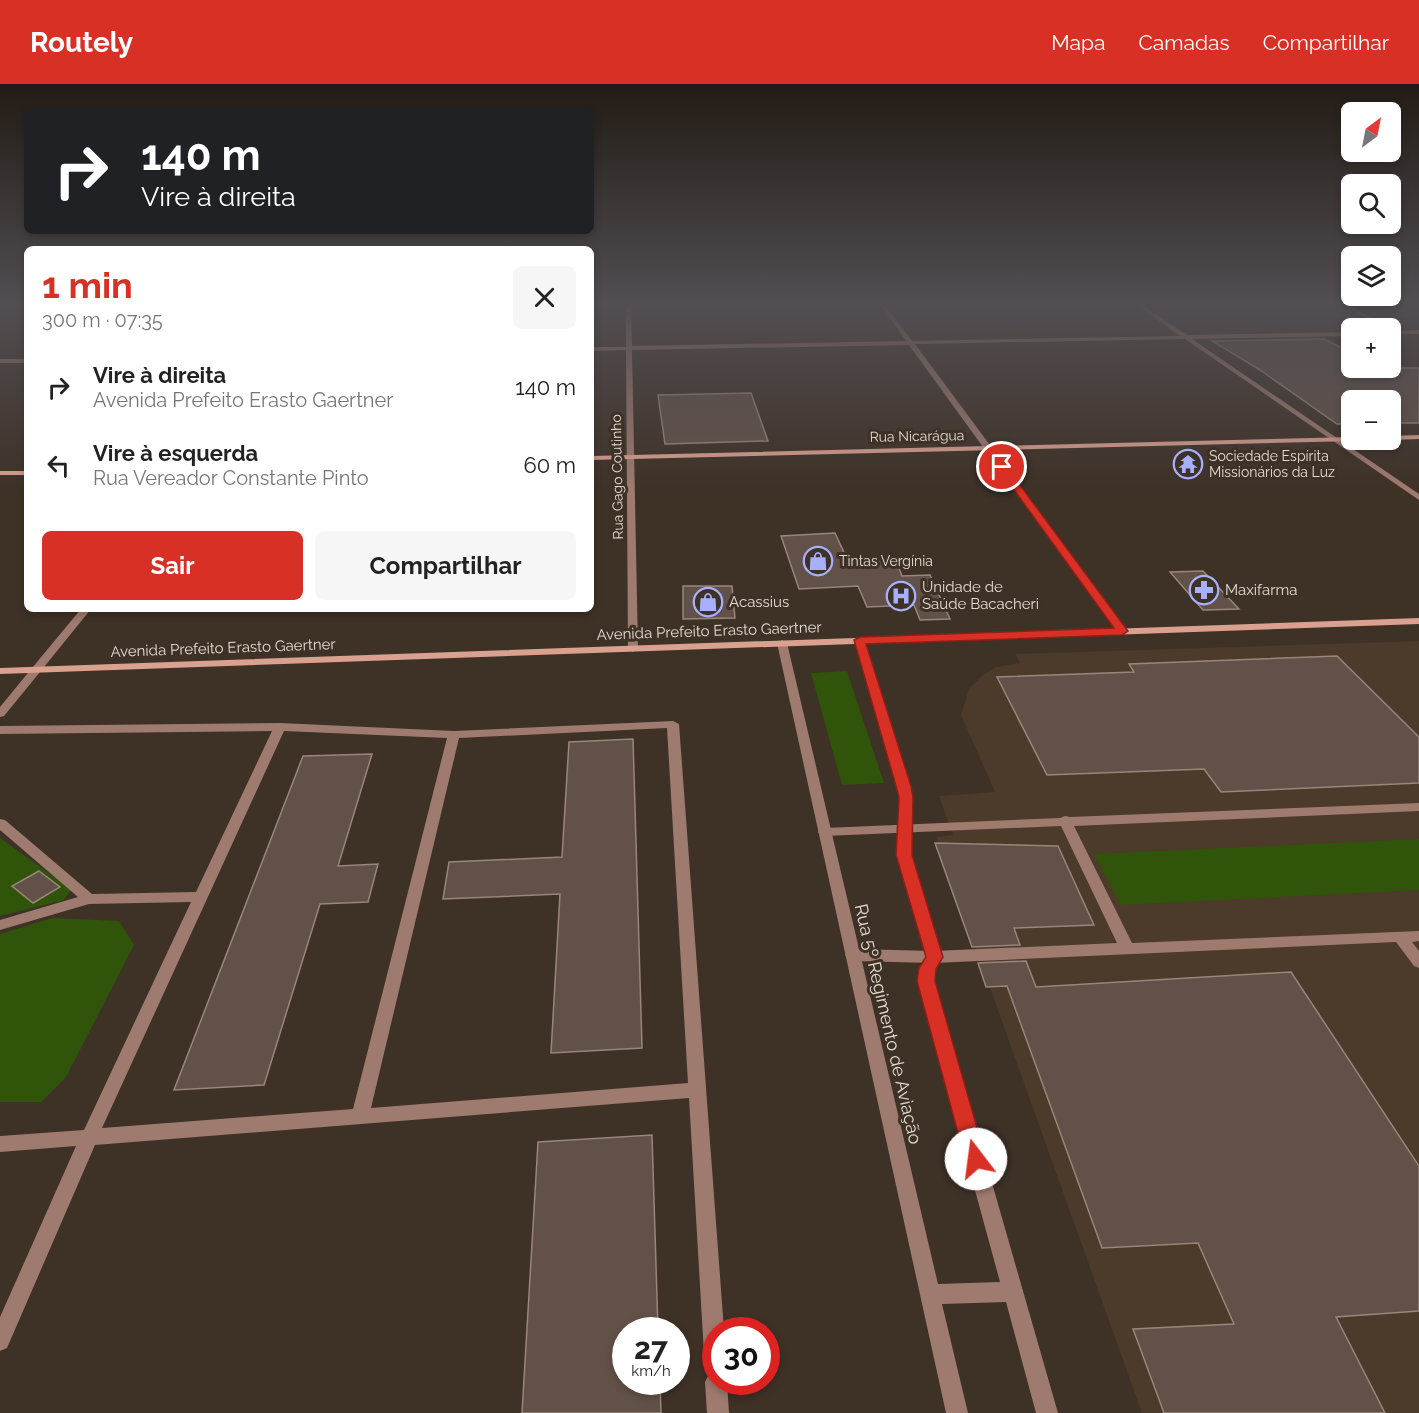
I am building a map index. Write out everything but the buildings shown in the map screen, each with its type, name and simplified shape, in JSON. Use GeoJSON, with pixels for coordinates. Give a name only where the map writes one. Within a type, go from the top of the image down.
{"type":"FeatureCollection","features":[{"type":"Feature","properties":{"kind":"main road"},"geometry":{"type":"LineString","coordinates":[[1401,438],[1419,437]]}},
{"type":"Feature","properties":{"kind":"main road","name":"Rua Nicarágua"},"geometry":{"type":"LineString","coordinates":[[594,458],[1341,439]]}},
{"type":"Feature","properties":{"kind":"main road"},"geometry":{"type":"LineString","coordinates":[[0,473],[24,473]]}},
{"type":"Feature","properties":{"kind":"main road","name":"Avenida Prefeito Erasto Gaertner"},"geometry":{"type":"LineString","coordinates":[[0,671],[1419,621]]}},
{"type":"Feature","properties":{"kind":"street","name":"Rua Gago Coutinho"},"geometry":{"type":"LineString","coordinates":[[628,367],[633,649]]}},
{"type":"Feature","properties":{"kind":"street"},"geometry":{"type":"LineString","coordinates":[[929,367],[1122,631]]}},
{"type":"Feature","properties":{"kind":"street"},"geometry":{"type":"LineString","coordinates":[[1229,367],[1419,498]]}},
{"type":"Feature","properties":{"kind":"street"},"geometry":{"type":"LineString","coordinates":[[0,714],[84,612]]}},
{"type":"Feature","properties":{"kind":"street"},"geometry":{"type":"LineString","coordinates":[[860,640],[904,786],[906,798],[904,855],[934,957],[927,968],[926,981],[1047,1413]]}},
{"type":"Feature","properties":{"kind":"street","name":"Rua 5º Regimento de Aviação"},"geometry":{"type":"LineString","coordinates":[[782,643],[957,1413]]}},
{"type":"Feature","properties":{"kind":"street"},"geometry":{"type":"LineString","coordinates":[[0,730],[280,728],[454,735],[673,724],[713,1317]]}},
{"type":"Feature","properties":{"kind":"street"},"geometry":{"type":"LineString","coordinates":[[0,1341],[89,1137],[280,728]]}},
{"type":"Feature","properties":{"kind":"street"},"geometry":{"type":"LineString","coordinates":[[360,1116],[454,735]]}},
{"type":"Feature","properties":{"kind":"street"},"geometry":{"type":"LineString","coordinates":[[825,832],[1065,820],[1419,807]]}},
{"type":"Feature","properties":{"kind":"street"},"geometry":{"type":"LineString","coordinates":[[1065,820],[1128,950]]}},
{"type":"Feature","properties":{"kind":"street"},"geometry":{"type":"LineString","coordinates":[[0,823],[89,899]]}},
{"type":"Feature","properties":{"kind":"street"},"geometry":{"type":"LineString","coordinates":[[0,925],[89,899],[201,897]]}},
{"type":"Feature","properties":{"kind":"street"},"geometry":{"type":"LineString","coordinates":[[853,955],[934,957],[1419,936]]}},
{"type":"Feature","properties":{"kind":"street"},"geometry":{"type":"LineString","coordinates":[[1400,937],[1419,962]]}},
{"type":"Feature","properties":{"kind":"street"},"geometry":{"type":"LineString","coordinates":[[0,1143],[698,1090]]}},
{"type":"Feature","properties":{"kind":"street"},"geometry":{"type":"LineString","coordinates":[[930,1294],[1013,1292]]}},
{"type":"Feature","properties":{"kind":"street"},"geometry":{"type":"LineString","coordinates":[[717,1395],[718,1413]]}},
{"type":"Feature","properties":{"kind":"shaded area"},"geometry":{"type":"Polygon","coordinates":[[[1419,641],[1419,1413],[1142,1413],[936,837],[953,835],[939,796],[995,792],[961,715],[969,689],[983,675],[996,667],[1020,663],[1015,654],[1419,641]]]}},
{"type":"Feature","properties":{"kind":"green space"},"geometry":{"type":"Polygon","coordinates":[[[847,671],[884,783],[842,785],[811,673],[847,671]]]}},
{"type":"Feature","properties":{"kind":"green space"},"geometry":{"type":"Polygon","coordinates":[[[0,838],[71,889],[64,900],[0,916],[0,838]]]}},
{"type":"Feature","properties":{"kind":"green space"},"geometry":{"type":"Polygon","coordinates":[[[1419,839],[1419,890],[1121,905],[1094,854],[1419,839]]]}},
{"type":"Feature","properties":{"kind":"green space"},"geometry":{"type":"Polygon","coordinates":[[[53,918],[119,921],[134,945],[66,1077],[41,1102],[0,1102],[0,934],[53,918]]]}},
{"type":"Feature","properties":{"kind":"place","name":"Sociedade Espírita Missionários da Luz"},"geometry":{"type":"Point","coordinates":[1188,464]}},
{"type":"Feature","properties":{"kind":"place","name":"Tintas Vergínia"},"geometry":{"type":"Point","coordinates":[818,561]}},
{"type":"Feature","properties":{"kind":"place","name":"Maxifarma"},"geometry":{"type":"Point","coordinates":[1204,590]}},
{"type":"Feature","properties":{"kind":"place","name":"Unidade de Saúde Bacacheri"},"geometry":{"type":"Point","coordinates":[901,596]}},
{"type":"Feature","properties":{"kind":"place","name":"Acassius"},"geometry":{"type":"Point","coordinates":[708,602]}},
{"type":"Feature","properties":{"kind":"route"},"geometry":{"type":"LineString","coordinates":[[976,1159],[926,981],[927,968],[934,957],[904,855],[906,798],[904,786],[860,640],[1122,631],[1002,467]]}}]}
